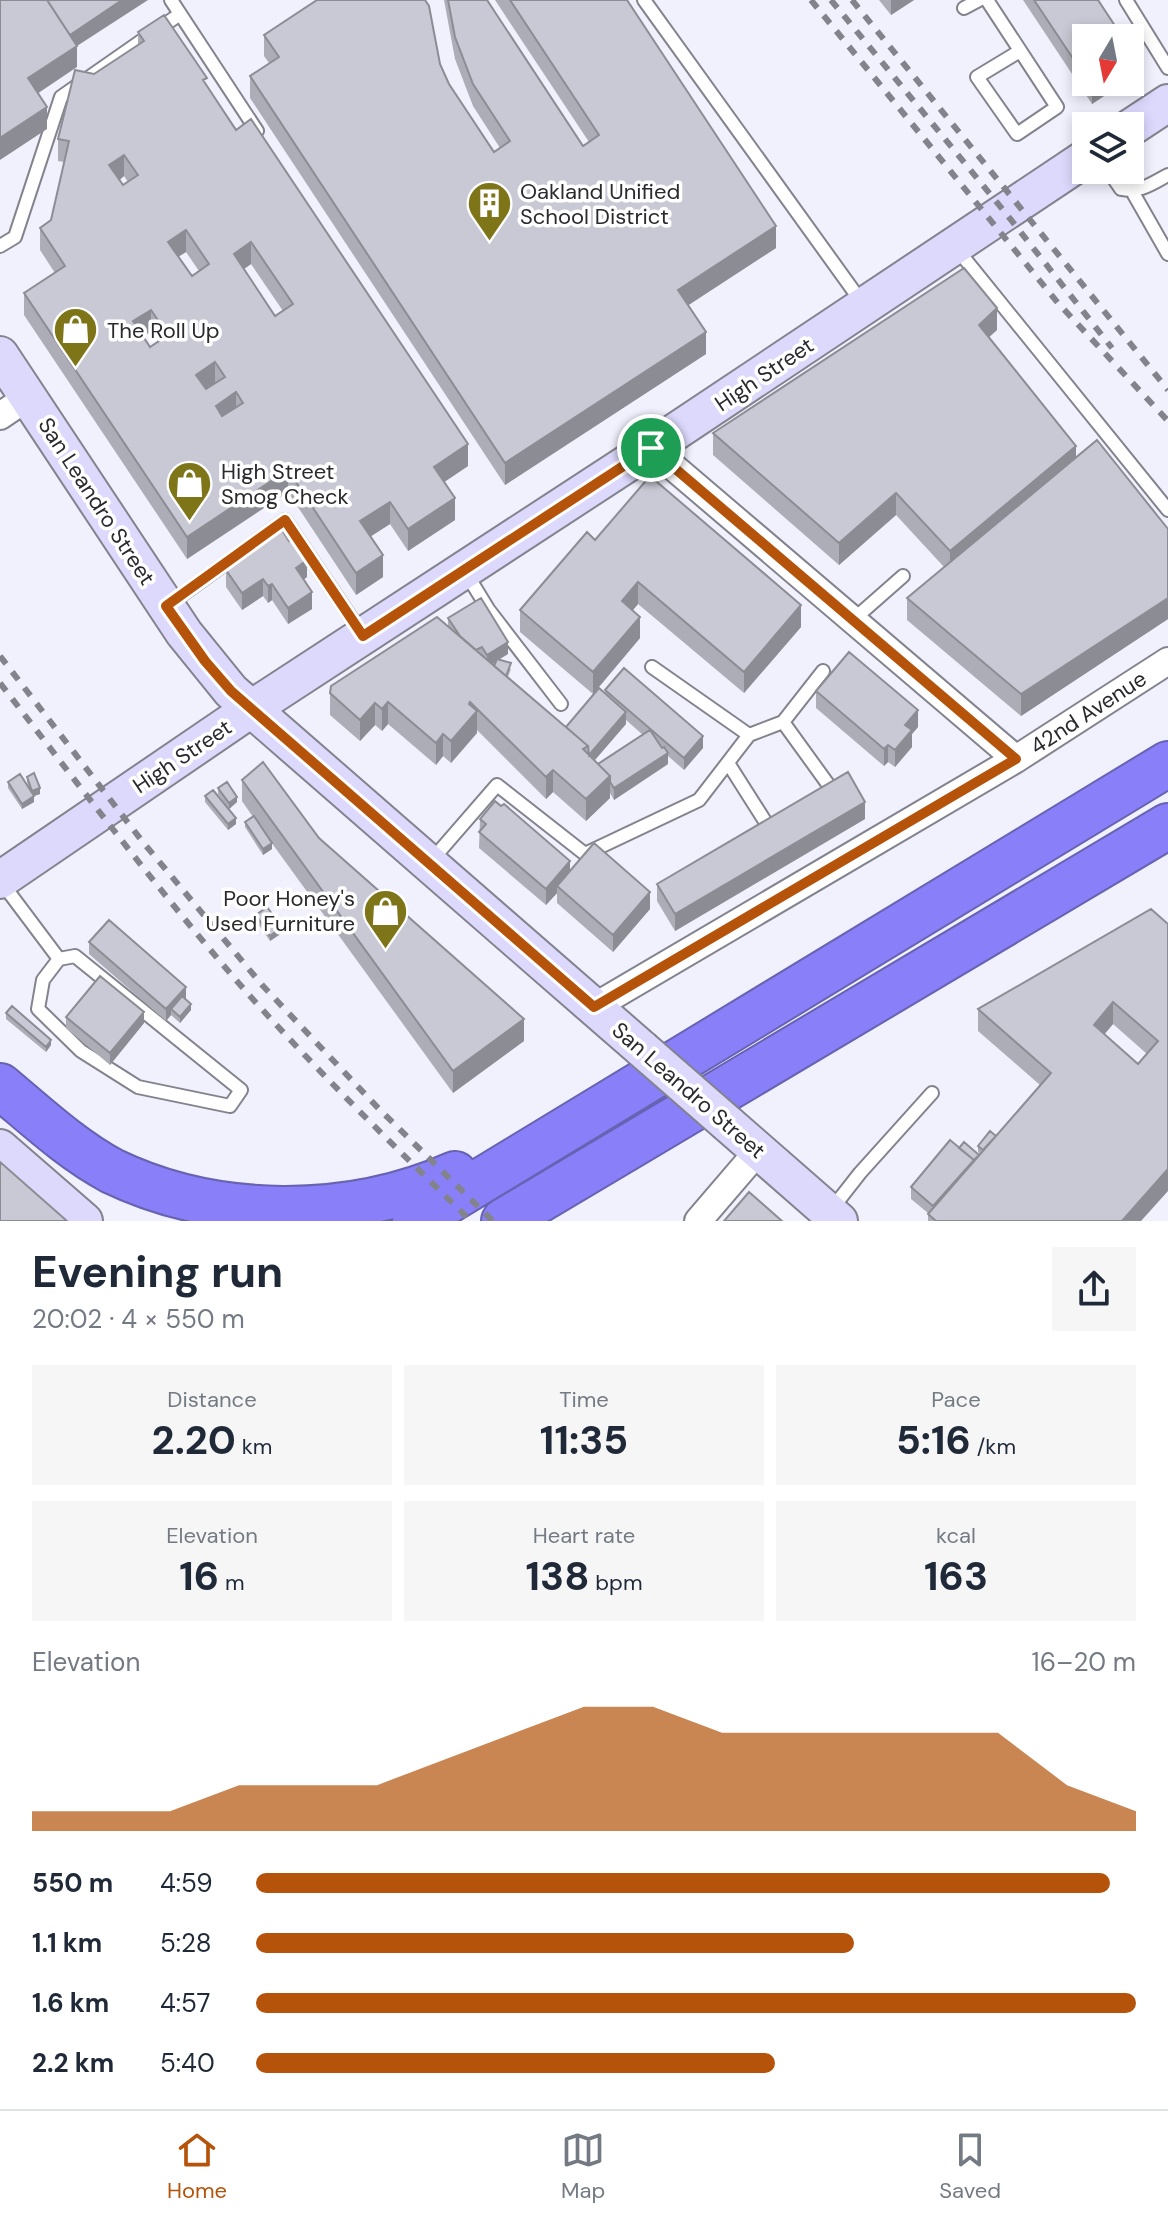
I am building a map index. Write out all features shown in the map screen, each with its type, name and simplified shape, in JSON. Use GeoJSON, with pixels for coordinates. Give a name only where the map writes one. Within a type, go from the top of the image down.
{"type":"FeatureCollection","features":[{"type":"Feature","properties":{"kind":"highway"},"geometry":{"type":"LineString","coordinates":[[415,1221],[1168,764]]}},
{"type":"Feature","properties":{"kind":"highway"},"geometry":{"type":"LineString","coordinates":[[504,1221],[1168,826]]}},
{"type":"Feature","properties":{"kind":"highway"},"geometry":{"type":"LineString","coordinates":[[0,1086],[74,1147],[148,1189],[187,1201],[222,1207],[286,1210],[334,1208],[406,1193],[470,1167],[758,1014]]}},
{"type":"Feature","properties":{"kind":"highway"},"geometry":{"type":"LineString","coordinates":[[552,1221],[779,1059]]}},
{"type":"Feature","properties":{"kind":"main road"},"geometry":{"type":"LineString","coordinates":[[1144,119],[1168,103]]}},
{"type":"Feature","properties":{"kind":"main road","name":"High Street"},"geometry":{"type":"LineString","coordinates":[[0,880],[251,709],[1072,167]]}},
{"type":"Feature","properties":{"kind":"main road","name":"San Leandro Street"},"geometry":{"type":"LineString","coordinates":[[0,355],[14,406],[205,661],[251,709],[834,1217]]}},
{"type":"Feature","properties":{"kind":"main road"},"geometry":{"type":"LineString","coordinates":[[0,1148],[84,1221]]}},
{"type":"Feature","properties":{"kind":"street"},"geometry":{"type":"LineString","coordinates":[[651,448],[1016,759]]}},
{"type":"Feature","properties":{"kind":"street","name":"42nd Avenue"},"geometry":{"type":"LineString","coordinates":[[594,1007],[1016,759],[1168,661]]}},
{"type":"Feature","properties":{"kind":"street"},"geometry":{"type":"LineString","coordinates":[[698,1221],[758,1151]]}},
{"type":"Feature","properties":{"kind":"lane"},"geometry":{"type":"LineString","coordinates":[[171,0],[267,147]]}},
{"type":"Feature","properties":{"kind":"lane"},"geometry":{"type":"LineString","coordinates":[[644,0],[865,306]]}},
{"type":"Feature","properties":{"kind":"lane"},"geometry":{"type":"LineString","coordinates":[[964,8],[979,0]]}},
{"type":"Feature","properties":{"kind":"lane"},"geometry":{"type":"LineString","coordinates":[[987,0],[1057,107],[1017,134],[977,77],[1020,51]]}},
{"type":"Feature","properties":{"kind":"lane"},"geometry":{"type":"LineString","coordinates":[[1126,0],[1168,68]]}},
{"type":"Feature","properties":{"kind":"lane"},"geometry":{"type":"LineString","coordinates":[[0,246],[15,237],[61,97],[180,14]]}},
{"type":"Feature","properties":{"kind":"lane"},"geometry":{"type":"LineString","coordinates":[[1118,184],[1121,189],[1139,191],[1168,175]]}},
{"type":"Feature","properties":{"kind":"lane"},"geometry":{"type":"LineString","coordinates":[[1132,191],[1168,254]]}},
{"type":"Feature","properties":{"kind":"lane"},"geometry":{"type":"LineString","coordinates":[[955,246],[1168,510]]}},
{"type":"Feature","properties":{"kind":"lane"},"geometry":{"type":"LineString","coordinates":[[166,606],[285,520],[363,636]]}},
{"type":"Feature","properties":{"kind":"lane"},"geometry":{"type":"LineString","coordinates":[[464,570],[488,609],[561,704]]}},
{"type":"Feature","properties":{"kind":"lane"},"geometry":{"type":"LineString","coordinates":[[853,620],[903,576]]}},
{"type":"Feature","properties":{"kind":"lane"},"geometry":{"type":"LineString","coordinates":[[652,667],[749,735]]}},
{"type":"Feature","properties":{"kind":"lane"},"geometry":{"type":"LineString","coordinates":[[429,863],[497,785],[585,854],[699,800],[749,735],[783,722],[823,671]]}},
{"type":"Feature","properties":{"kind":"lane"},"geometry":{"type":"LineString","coordinates":[[783,722],[830,787]]}},
{"type":"Feature","properties":{"kind":"lane"},"geometry":{"type":"LineString","coordinates":[[728,763],[768,826]]}},
{"type":"Feature","properties":{"kind":"lane"},"geometry":{"type":"LineString","coordinates":[[0,880],[59,959]]}},
{"type":"Feature","properties":{"kind":"lane"},"geometry":{"type":"LineString","coordinates":[[75,956],[241,1090],[230,1106],[138,1087],[81,1051],[38,1009],[43,980],[59,959],[75,956]]}},
{"type":"Feature","properties":{"kind":"lane"},"geometry":{"type":"LineString","coordinates":[[834,1217],[860,1173],[932,1093]]}},
{"type":"Feature","properties":{"kind":"building"},"geometry":{"type":"Polygon","coordinates":[[[0,0],[47,0],[77,46],[28,78],[47,107],[0,138],[0,0]]]}},
{"type":"Feature","properties":{"kind":"building"},"geometry":{"type":"Polygon","coordinates":[[[47,0],[122,0],[70,35],[47,0]]]}},
{"type":"Feature","properties":{"kind":"building","name":"Oakland Unified School District"},"geometry":{"type":"Polygon","coordinates":[[[317,0],[425,0],[429,6],[440,64],[449,84],[494,152],[510,141],[473,84],[455,37],[448,0],[487,0],[583,146],[599,135],[510,0],[627,0],[776,226],[678,290],[706,332],[505,463],[250,76],[279,57],[264,35],[317,0]]]}},
{"type":"Feature","properties":{"kind":"building"},"geometry":{"type":"Polygon","coordinates":[[[1034,0],[1098,0],[1114,24],[1072,24],[1072,57],[1034,0]]]}},
{"type":"Feature","properties":{"kind":"building"},"geometry":{"type":"Polygon","coordinates":[[[164,15],[207,78],[203,80],[236,130],[251,119],[468,444],[434,467],[455,498],[408,529],[390,502],[360,521],[383,555],[356,573],[288,470],[187,537],[24,293],[65,266],[40,228],[51,220],[69,141],[58,139],[75,70],[94,74],[144,41],[138,32],[164,15]],[[124,155],[109,165],[123,185],[138,175],[124,155]],[[186,230],[168,242],[192,276],[209,264],[186,230]],[[251,242],[234,254],[275,316],[293,304],[251,242]],[[151,310],[133,321],[150,347],[168,335],[151,310]],[[215,362],[196,375],[206,389],[225,377],[215,362]],[[236,392],[216,406],[222,416],[243,403],[236,392]]]}},
{"type":"Feature","properties":{"kind":"building"},"geometry":{"type":"Polygon","coordinates":[[[964,268],[997,308],[979,325],[1076,446],[950,551],[896,493],[839,543],[713,433],[964,268]]]}},
{"type":"Feature","properties":{"kind":"building"},"geometry":{"type":"Polygon","coordinates":[[[1097,440],[1168,529],[1168,598],[1021,694],[907,598],[1097,440]]]}},
{"type":"Feature","properties":{"kind":"building"},"geometry":{"type":"Polygon","coordinates":[[[650,476],[801,605],[744,672],[638,582],[622,601],[640,617],[593,672],[520,610],[587,532],[595,540],[650,476]]]}},
{"type":"Feature","properties":{"kind":"building"},"geometry":{"type":"Polygon","coordinates":[[[280,527],[289,541],[293,538],[307,560],[296,568],[312,592],[288,608],[272,584],[268,586],[263,579],[242,593],[226,570],[248,555],[245,551],[280,527]]]}},
{"type":"Feature","properties":{"kind":"building"},"geometry":{"type":"Polygon","coordinates":[[[481,598],[508,642],[487,655],[482,647],[476,650],[460,636],[448,618],[481,598]]]}},
{"type":"Feature","properties":{"kind":"building"},"geometry":{"type":"Polygon","coordinates":[[[437,617],[588,746],[583,749],[610,776],[586,799],[553,770],[546,777],[470,702],[477,711],[451,741],[443,734],[436,743],[388,702],[382,709],[375,703],[360,720],[330,693],[331,686],[437,617]]]}},
{"type":"Feature","properties":{"kind":"building"},"geometry":{"type":"Polygon","coordinates":[[[849,652],[918,710],[905,725],[912,730],[895,750],[888,745],[884,749],[816,691],[849,652]]]}},
{"type":"Feature","properties":{"kind":"building"},"geometry":{"type":"Polygon","coordinates":[[[497,659],[511,663],[506,676],[494,666],[497,659]]]}},
{"type":"Feature","properties":{"kind":"building"},"geometry":{"type":"Polygon","coordinates":[[[624,668],[703,736],[684,758],[605,690],[624,668]]]}},
{"type":"Feature","properties":{"kind":"building"},"geometry":{"type":"Polygon","coordinates":[[[599,688],[626,712],[589,755],[588,746],[566,727],[599,688]]]}},
{"type":"Feature","properties":{"kind":"building"},"geometry":{"type":"Polygon","coordinates":[[[650,730],[668,753],[614,788],[610,776],[598,764],[650,730]]]}},
{"type":"Feature","properties":{"kind":"building","name":"Poor Honey's Used Furniture"},"geometry":{"type":"Polygon","coordinates":[[[263,762],[319,838],[524,1019],[453,1071],[242,780],[263,762]]]}},
{"type":"Feature","properties":{"kind":"building"},"geometry":{"type":"Polygon","coordinates":[[[848,772],[865,802],[675,914],[657,884],[848,772]]]}},
{"type":"Feature","properties":{"kind":"building"},"geometry":{"type":"Polygon","coordinates":[[[34,773],[40,788],[32,791],[27,777],[34,773]]]}},
{"type":"Feature","properties":{"kind":"building"},"geometry":{"type":"Polygon","coordinates":[[[20,774],[34,796],[22,804],[8,782],[20,774]]]}},
{"type":"Feature","properties":{"kind":"building"},"geometry":{"type":"Polygon","coordinates":[[[227,782],[237,797],[229,803],[218,788],[227,782]]]}},
{"type":"Feature","properties":{"kind":"building"},"geometry":{"type":"Polygon","coordinates":[[[213,790],[236,818],[228,824],[205,796],[213,790]]]}},
{"type":"Feature","properties":{"kind":"building"},"geometry":{"type":"Polygon","coordinates":[[[495,801],[501,806],[504,804],[570,861],[546,889],[479,832],[486,824],[480,819],[495,801]]]}},
{"type":"Feature","properties":{"kind":"building"},"geometry":{"type":"Polygon","coordinates":[[[254,816],[272,843],[263,849],[245,822],[254,816]]]}},
{"type":"Feature","properties":{"kind":"building"},"geometry":{"type":"Polygon","coordinates":[[[594,843],[650,892],[613,935],[557,886],[594,843]]]}},
{"type":"Feature","properties":{"kind":"building"},"geometry":{"type":"Polygon","coordinates":[[[267,907],[282,927],[270,936],[256,915],[267,907]]]}},
{"type":"Feature","properties":{"kind":"building"},"geometry":{"type":"Polygon","coordinates":[[[1151,909],[1168,924],[1168,1169],[1122,1221],[936,1221],[928,1214],[1051,1073],[978,1009],[1151,909]],[[1113,1002],[1094,1025],[1138,1064],[1158,1041],[1113,1002]]]}},
{"type":"Feature","properties":{"kind":"building"},"geometry":{"type":"Polygon","coordinates":[[[109,920],[186,987],[166,1009],[89,942],[109,920]]]}},
{"type":"Feature","properties":{"kind":"building"},"geometry":{"type":"Polygon","coordinates":[[[100,976],[144,1012],[110,1053],[66,1017],[100,976]]]}},
{"type":"Feature","properties":{"kind":"building"},"geometry":{"type":"Polygon","coordinates":[[[182,996],[191,1004],[180,1017],[171,1009],[182,996]]]}},
{"type":"Feature","properties":{"kind":"building"},"geometry":{"type":"Polygon","coordinates":[[[12,1006],[51,1040],[46,1047],[6,1013],[12,1006]]]}},
{"type":"Feature","properties":{"kind":"building"},"geometry":{"type":"Polygon","coordinates":[[[990,1131],[996,1136],[983,1150],[978,1146],[990,1131]]]}},
{"type":"Feature","properties":{"kind":"building"},"geometry":{"type":"Polygon","coordinates":[[[950,1140],[974,1160],[933,1206],[911,1187],[950,1140]]]}},
{"type":"Feature","properties":{"kind":"building"},"geometry":{"type":"Polygon","coordinates":[[[964,1142],[979,1155],[974,1160],[959,1148],[964,1142]]]}},
{"type":"Feature","properties":{"kind":"building"},"geometry":{"type":"Polygon","coordinates":[[[0,1162],[67,1221],[0,1221],[0,1162]]]}},
{"type":"Feature","properties":{"kind":"building"},"geometry":{"type":"Polygon","coordinates":[[[749,1192],[782,1221],[724,1221],[749,1192]]]}},
{"type":"Feature","properties":{"kind":"railway"},"geometry":{"type":"LineString","coordinates":[[811,0],[1058,303],[1168,421]]}},
{"type":"Feature","properties":{"kind":"railway"},"geometry":{"type":"LineString","coordinates":[[831,0],[1112,348]]}},
{"type":"Feature","properties":{"kind":"railway"},"geometry":{"type":"LineString","coordinates":[[852,0],[1168,390]]}},
{"type":"Feature","properties":{"kind":"railway"},"geometry":{"type":"LineString","coordinates":[[0,656],[142,841],[263,986],[379,1109],[493,1221]]}},
{"type":"Feature","properties":{"kind":"railway"},"geometry":{"type":"LineString","coordinates":[[0,683],[154,881],[250,996],[331,1082],[471,1221]]}},
{"type":"Feature","properties":{"kind":"place","name":"Oakland Unified School District"},"geometry":{"type":"Point","coordinates":[489,243]}},
{"type":"Feature","properties":{"kind":"place","name":"The Roll Up"},"geometry":{"type":"Point","coordinates":[76,369]}},
{"type":"Feature","properties":{"kind":"place","name":"High Street Smog Check"},"geometry":{"type":"Point","coordinates":[190,523]}},
{"type":"Feature","properties":{"kind":"place","name":"Poor Honey's Used Furniture"},"geometry":{"type":"Point","coordinates":[386,950]}},
{"type":"Feature","properties":{"kind":"route"},"geometry":{"type":"LineString","coordinates":[[651,448],[1016,759],[594,1007],[231,691],[205,661],[166,606],[285,520],[363,636],[651,448]]}}]}
